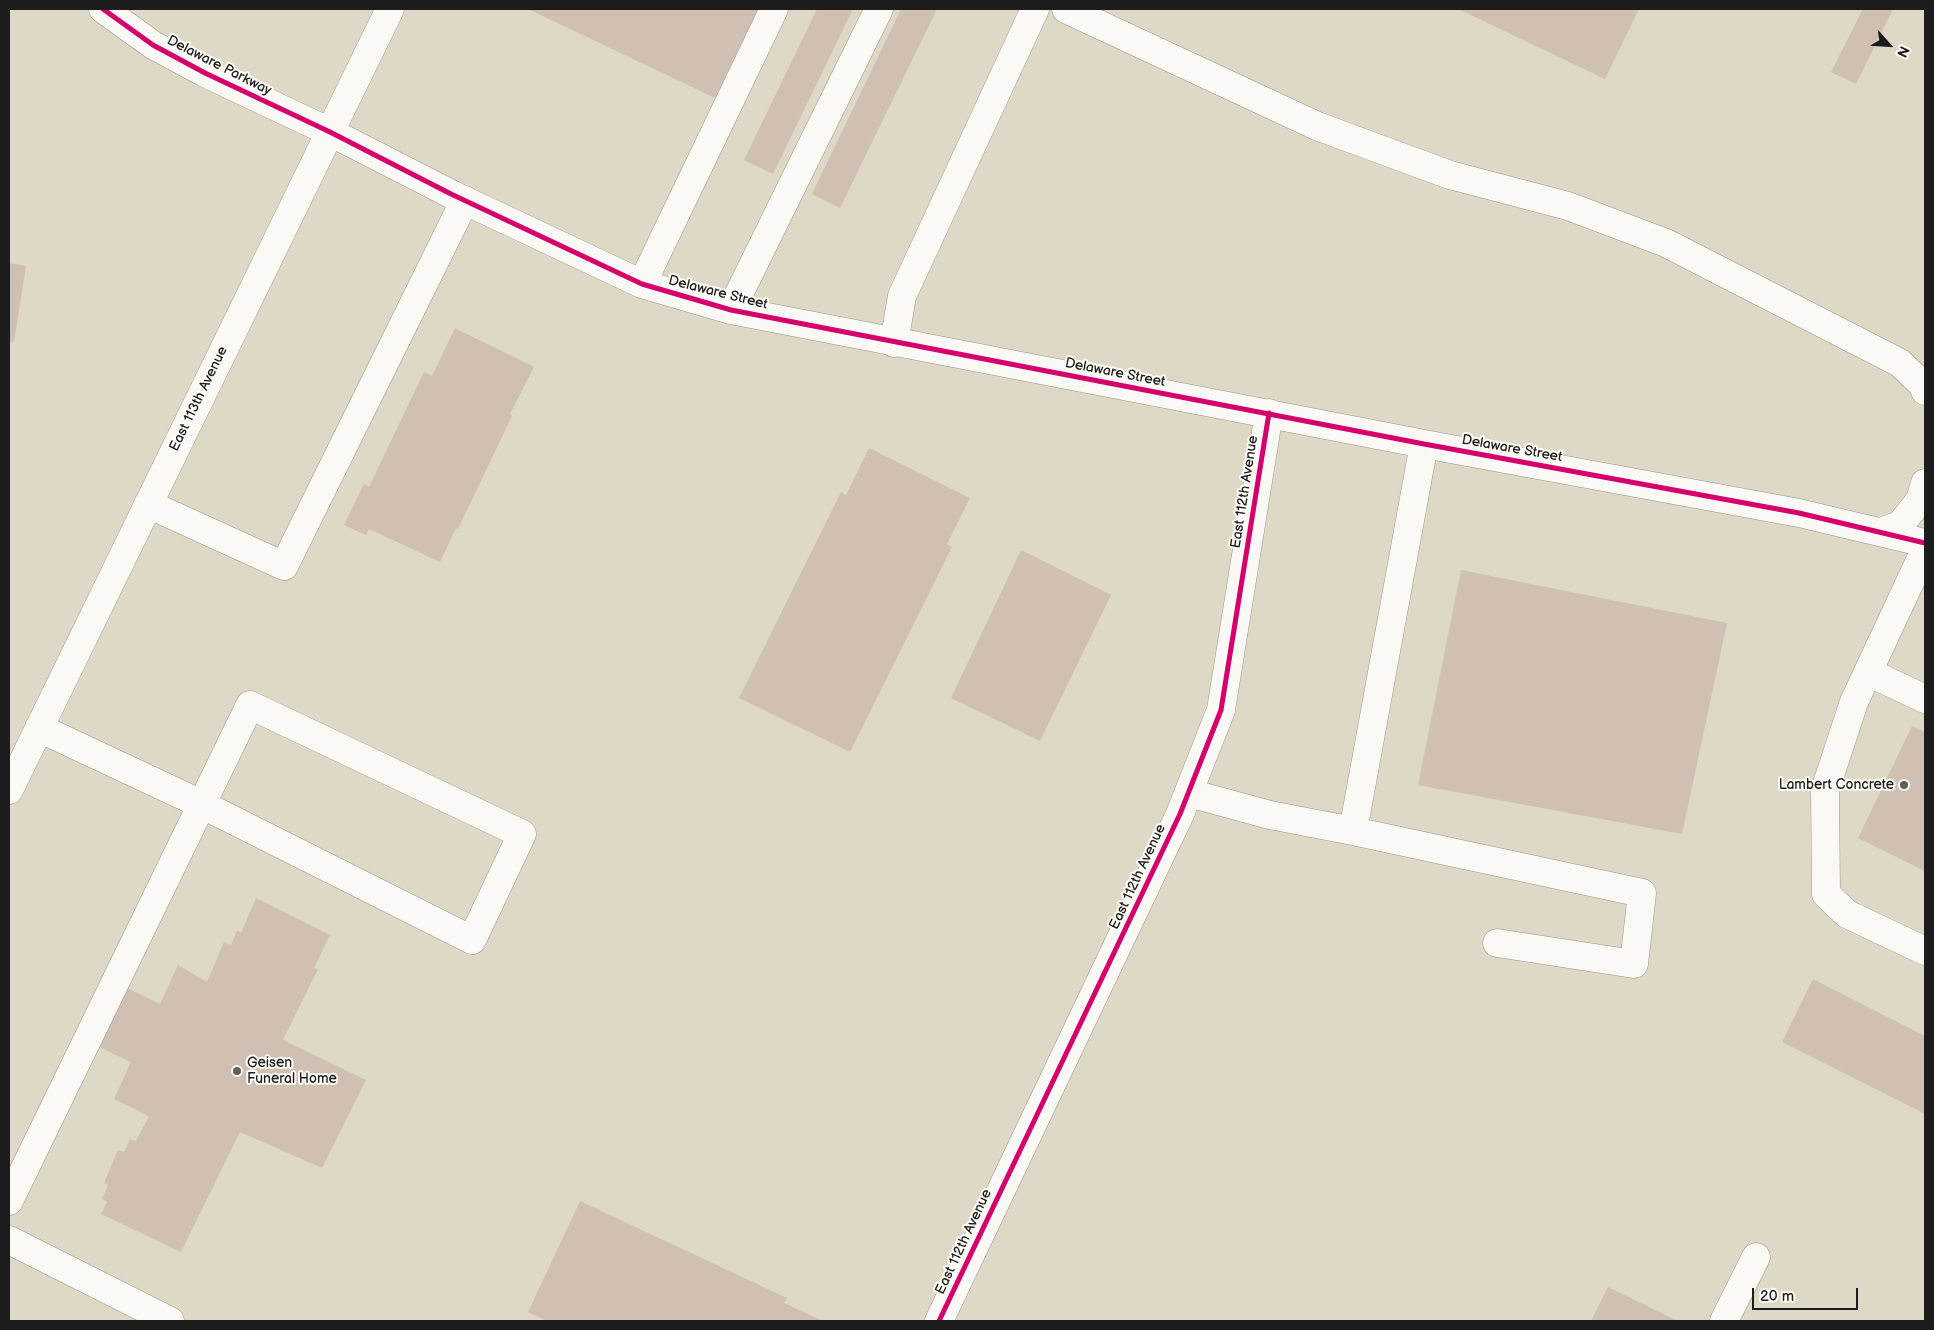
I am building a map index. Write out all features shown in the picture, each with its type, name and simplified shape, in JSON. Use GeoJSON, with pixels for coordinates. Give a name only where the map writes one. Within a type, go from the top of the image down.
{"type":"FeatureCollection","features":[{"type":"Feature","properties":{"kind":"street","name":"Delaware Parkway"},"geometry":{"type":"LineString","coordinates":[[103,9],[162,50],[265,102],[330,132]]}},
{"type":"Feature","properties":{"kind":"street","name":"East 113th Avenue"},"geometry":{"type":"LineString","coordinates":[[9,790],[390,9]]}},
{"type":"Feature","properties":{"kind":"street"},"geometry":{"type":"LineString","coordinates":[[642,284],[774,9]]}},
{"type":"Feature","properties":{"kind":"street"},"geometry":{"type":"LineString","coordinates":[[731,310],[879,9]]}},
{"type":"Feature","properties":{"kind":"street"},"geometry":{"type":"LineString","coordinates":[[894,343],[902,296],[1035,9]]}},
{"type":"Feature","properties":{"kind":"street"},"geometry":{"type":"LineString","coordinates":[[1066,9],[1317,126],[1450,175],[1568,206],[1666,243],[1900,363],[1924,386],[1925,391]]}},
{"type":"Feature","properties":{"kind":"street","name":"Delaware Street"},"geometry":{"type":"LineString","coordinates":[[330,132],[465,200],[642,284],[731,310],[1424,444],[1800,513],[1925,543]]}},
{"type":"Feature","properties":{"kind":"street"},"geometry":{"type":"LineString","coordinates":[[148,504],[284,566],[465,200]]}},
{"type":"Feature","properties":{"kind":"street","name":"East 112th Avenue"},"geometry":{"type":"LineString","coordinates":[[939,1321],[1189,793],[1221,710],[1269,413]]}},
{"type":"Feature","properties":{"kind":"street"},"geometry":{"type":"LineString","coordinates":[[1353,831],[1424,444]]}},
{"type":"Feature","properties":{"kind":"street"},"geometry":{"type":"LineString","coordinates":[[1881,532],[1900,525],[1920,500],[1925,483]]}},
{"type":"Feature","properties":{"kind":"street"},"geometry":{"type":"LineString","coordinates":[[1925,550],[1854,702],[1825,790],[1826,894],[1847,914],[1925,952]]}},
{"type":"Feature","properties":{"kind":"street"},"geometry":{"type":"LineString","coordinates":[[1868,672],[1925,699]]}},
{"type":"Feature","properties":{"kind":"street"},"geometry":{"type":"LineString","coordinates":[[9,1201],[201,804],[250,705],[522,834],[472,940],[201,804],[39,728]]}},
{"type":"Feature","properties":{"kind":"street"},"geometry":{"type":"LineString","coordinates":[[1189,793],[1270,815],[1642,893],[1634,964],[1497,943]]}},
{"type":"Feature","properties":{"kind":"street"},"geometry":{"type":"LineString","coordinates":[[9,1240],[170,1321]]}},
{"type":"Feature","properties":{"kind":"street"},"geometry":{"type":"LineString","coordinates":[[1724,1321],[1756,1256]]}},
{"type":"Feature","properties":{"kind":"building"},"geometry":{"type":"Polygon","coordinates":[[[528,9],[758,9],[715,98],[528,9]]]}},
{"type":"Feature","properties":{"kind":"building"},"geometry":{"type":"Polygon","coordinates":[[[817,9],[853,9],[773,174],[744,160],[817,9]]]}},
{"type":"Feature","properties":{"kind":"building"},"geometry":{"type":"Polygon","coordinates":[[[901,9],[937,9],[840,208],[812,194],[901,9]]]}},
{"type":"Feature","properties":{"kind":"building"},"geometry":{"type":"Polygon","coordinates":[[[1458,9],[1639,9],[1605,79],[1458,9]]]}},
{"type":"Feature","properties":{"kind":"building"},"geometry":{"type":"Polygon","coordinates":[[[1863,9],[1893,9],[1856,84],[1831,72],[1863,9]]]}},
{"type":"Feature","properties":{"kind":"building"},"geometry":{"type":"Polygon","coordinates":[[[9,263],[26,266],[14,342],[9,342],[9,263]]]}},
{"type":"Feature","properties":{"kind":"building"},"geometry":{"type":"Polygon","coordinates":[[[455,328],[534,367],[510,414],[512,416],[458,529],[456,528],[440,562],[369,529],[366,535],[344,525],[364,484],[369,487],[424,372],[432,376],[455,328]]]}},
{"type":"Feature","properties":{"kind":"building"},"geometry":{"type":"Polygon","coordinates":[[[869,448],[970,498],[947,544],[952,547],[850,752],[739,698],[841,492],[846,495],[869,448]]]}},
{"type":"Feature","properties":{"kind":"building"},"geometry":{"type":"Polygon","coordinates":[[[1021,550],[1111,595],[1040,741],[951,698],[1021,550]]]}},
{"type":"Feature","properties":{"kind":"building"},"geometry":{"type":"Polygon","coordinates":[[[1461,570],[1727,623],[1682,834],[1418,785],[1461,570]]]}},
{"type":"Feature","properties":{"kind":"building","name":"Lambert Concrete"},"geometry":{"type":"Polygon","coordinates":[[[1912,726],[1925,732],[1925,871],[1858,838],[1912,726]]]}},
{"type":"Feature","properties":{"kind":"building","name":"Geisen Funeral Home"},"geometry":{"type":"Polygon","coordinates":[[[256,898],[330,935],[314,968],[318,969],[283,1040],[366,1080],[322,1168],[240,1132],[181,1252],[101,1214],[107,1202],[102,1199],[108,1185],[104,1183],[118,1150],[124,1152],[130,1139],[136,1141],[149,1116],[114,1099],[131,1062],[99,1047],[127,988],[160,1004],[178,965],[207,982],[224,942],[231,945],[237,930],[241,933],[256,898]]]}},
{"type":"Feature","properties":{"kind":"building"},"geometry":{"type":"Polygon","coordinates":[[[1813,979],[1925,1036],[1925,1114],[1782,1042],[1813,979]]]}},
{"type":"Feature","properties":{"kind":"building"},"geometry":{"type":"Polygon","coordinates":[[[580,1201],[787,1298],[784,1303],[823,1321],[547,1321],[528,1312],[580,1201]]]}},
{"type":"Feature","properties":{"kind":"building"},"geometry":{"type":"Polygon","coordinates":[[[1608,1287],[1678,1321],[1591,1321],[1608,1287]]]}},
{"type":"Feature","properties":{"kind":"cycle path"},"geometry":{"type":"LineString","coordinates":[[103,9],[153,45],[205,73],[330,132],[451,194],[642,284],[731,310],[1424,444],[1799,513],[1925,543]]}},
{"type":"Feature","properties":{"kind":"cycle path"},"geometry":{"type":"LineString","coordinates":[[939,1321],[1180,814],[1221,710],[1269,413]]}},
{"type":"Feature","properties":{"kind":"place","name":"Lambert Concrete"},"geometry":{"type":"Point","coordinates":[1904,785]}},
{"type":"Feature","properties":{"kind":"place","name":"Geisen Funeral Home"},"geometry":{"type":"Point","coordinates":[237,1071]}}]}
